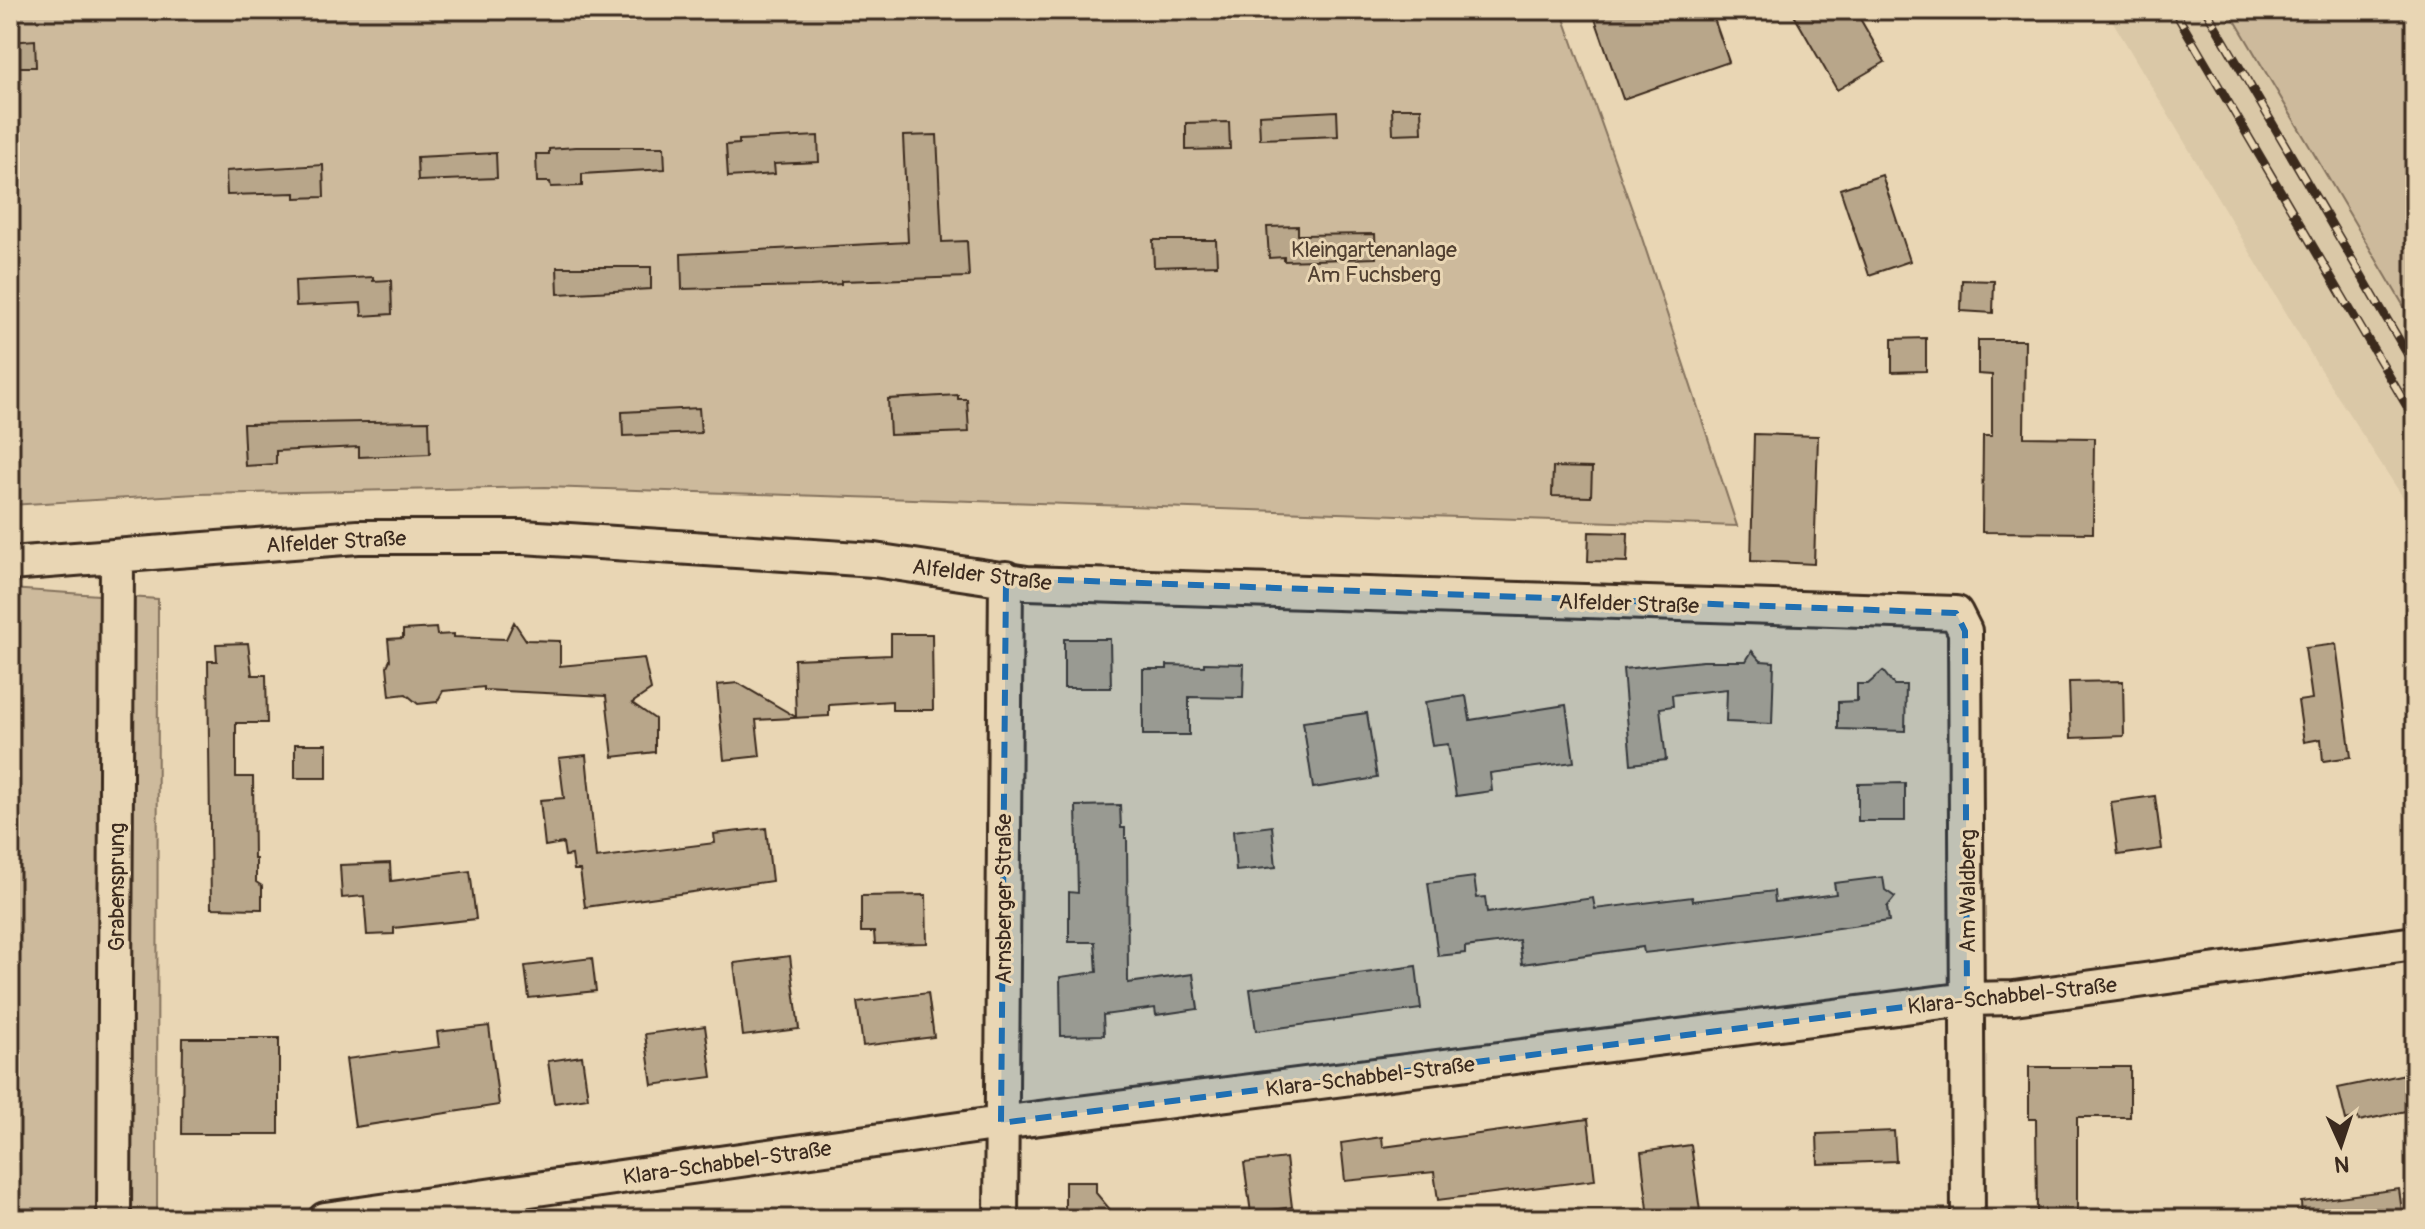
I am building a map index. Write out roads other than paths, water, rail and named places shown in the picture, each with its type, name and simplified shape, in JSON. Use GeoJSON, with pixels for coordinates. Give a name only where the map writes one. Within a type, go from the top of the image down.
{"type":"FeatureCollection","features":[{"type":"Feature","properties":{"kind":"street","name":"Alfelder Straße"},"geometry":{"type":"LineString","coordinates":[[10,564],[358,537],[523,537],[874,560],[1059,585],[1956,613]]}},
{"type":"Feature","properties":{"kind":"street","name":"Grabensprung"},"geometry":{"type":"LineString","coordinates":[[114,1219],[117,556]]}},
{"type":"Feature","properties":{"kind":"street","name":"Arnsberger Straße"},"geometry":{"type":"LineString","coordinates":[[1001,1219],[1006,578]]}},
{"type":"Feature","properties":{"kind":"street","name":"Am Waldberg"},"geometry":{"type":"LineString","coordinates":[[1956,613],[1965,631],[1968,1219]]}},
{"type":"Feature","properties":{"kind":"street","name":"Klara-Schabbel-Straße"},"geometry":{"type":"LineString","coordinates":[[325,1219],[1001,1123],[1967,999],[2014,998],[2415,943]]}},
{"type":"Feature","properties":{"kind":"railway"},"geometry":{"type":"LineString","coordinates":[[2174,10],[2415,420]]}},
{"type":"Feature","properties":{"kind":"railway"},"geometry":{"type":"LineString","coordinates":[[2206,10],[2415,367]]}},
{"type":"Feature","properties":{"kind":"park label","name":"Kleingartenanlage Am Fuchsberg"},"geometry":{"type":"Point","coordinates":[1374,262]}}]}
